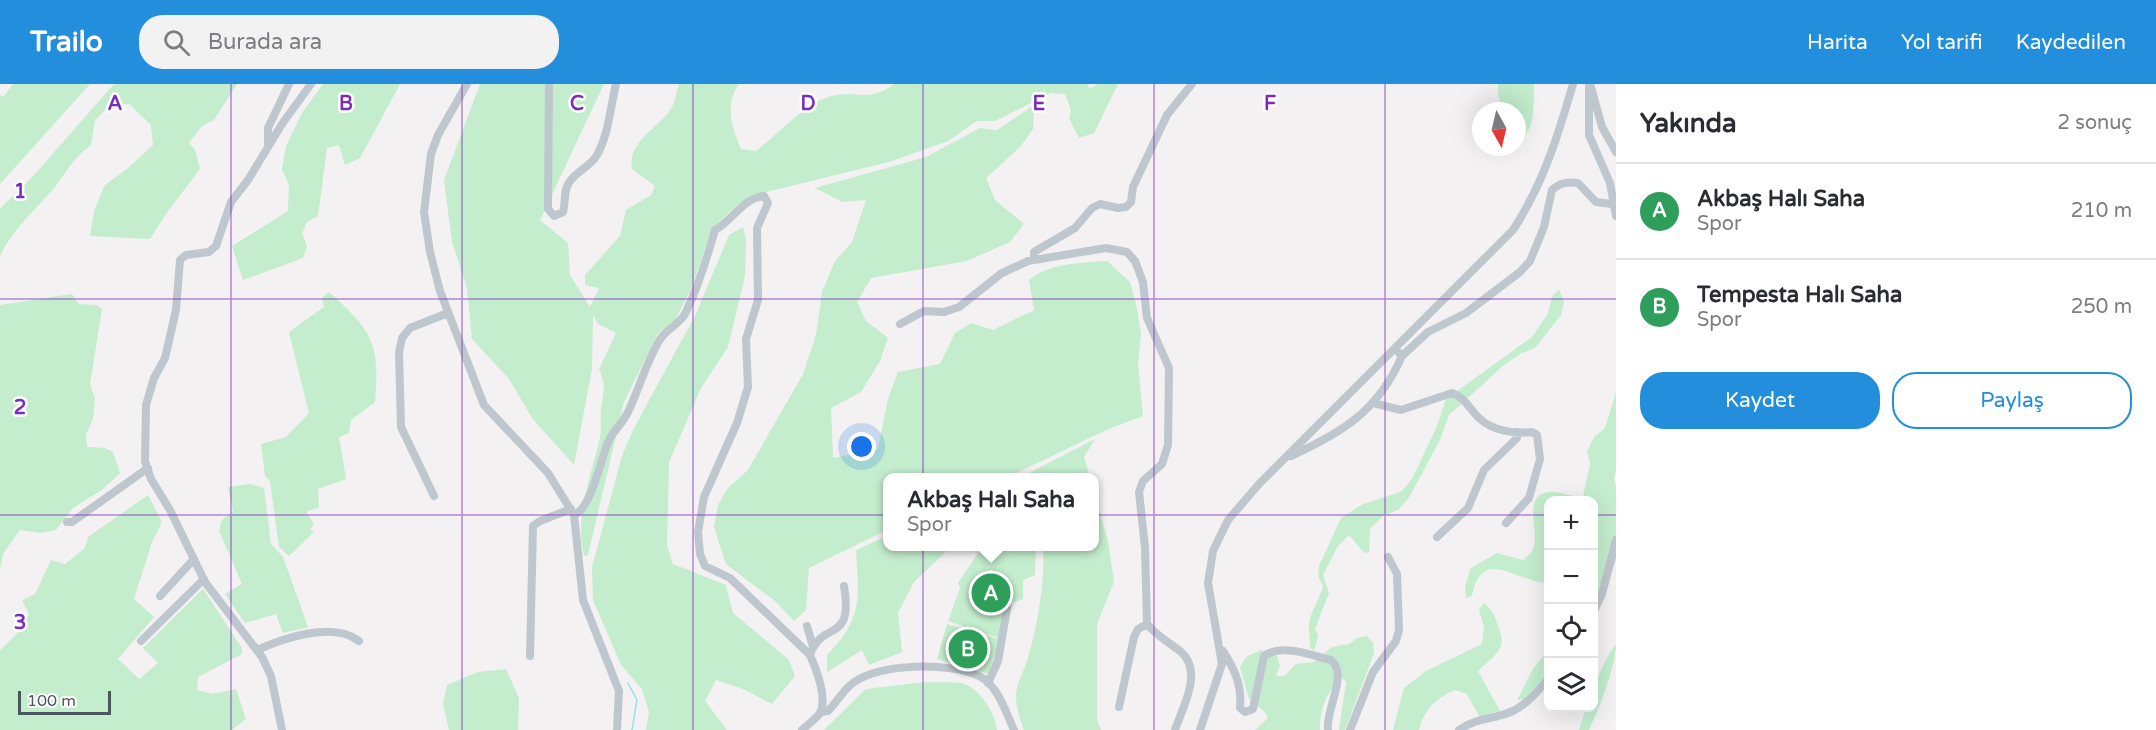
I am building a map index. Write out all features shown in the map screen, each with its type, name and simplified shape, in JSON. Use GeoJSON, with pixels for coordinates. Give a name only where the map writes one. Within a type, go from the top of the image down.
{"type":"FeatureCollection","features":[{"type":"Feature","properties":{"kind":"street"},"geometry":{"type":"LineString","coordinates":[[268,147],[268,128],[289,84]]}},
{"type":"Feature","properties":{"kind":"street"},"geometry":{"type":"LineString","coordinates":[[282,730],[270,676],[257,650],[204,579],[145,461],[146,405],[154,378],[165,358],[176,310],[180,260],[186,255],[209,252],[216,246],[231,202],[311,84]]}},
{"type":"Feature","properties":{"kind":"street"},"geometry":{"type":"LineString","coordinates":[[467,84],[438,135],[431,154],[424,212],[430,252],[448,313],[484,405],[548,473],[573,512],[582,600],[619,691],[617,730]]}},
{"type":"Feature","properties":{"kind":"street"},"geometry":{"type":"LineString","coordinates":[[549,84],[548,209],[554,216],[564,212],[565,191],[570,181],[592,164],[598,153],[610,126],[616,84]]}},
{"type":"Feature","properties":{"kind":"street"},"geometry":{"type":"LineString","coordinates":[[1034,259],[1034,252],[1041,245],[1075,228],[1092,208],[1100,204],[1118,208],[1126,207],[1131,202],[1133,187],[1167,115],[1192,84]]}},
{"type":"Feature","properties":{"kind":"street"},"geometry":{"type":"LineString","coordinates":[[1328,730],[1338,678],[1336,664],[1331,660],[1287,650],[1270,652],[1264,656],[1253,709],[1245,712],[1240,708],[1241,692],[1237,677],[1222,650],[1210,604],[1208,584],[1213,551],[1228,520],[1284,460],[1513,230],[1542,178],[1558,136],[1573,84]]}},
{"type":"Feature","properties":{"kind":"street"},"geometry":{"type":"LineString","coordinates":[[1589,84],[1602,127],[1616,152]]}},
{"type":"Feature","properties":{"kind":"street"},"geometry":{"type":"LineString","coordinates":[[1589,84],[1589,135],[1610,183],[1616,216]]}},
{"type":"Feature","properties":{"kind":"street"},"geometry":{"type":"LineString","coordinates":[[1284,460],[1336,435],[1373,403],[1396,371],[1402,356],[1428,332],[1466,313],[1525,266],[1538,244],[1552,190],[1556,186],[1566,182],[1578,183],[1596,202],[1612,204]]}},
{"type":"Feature","properties":{"kind":"street"},"geometry":{"type":"LineString","coordinates":[[530,656],[533,526],[540,520],[573,512],[579,513],[588,500],[608,443],[616,426],[627,415],[659,340],[665,333],[677,326],[685,314],[704,271],[715,230],[725,225],[744,204],[764,196],[768,203],[757,228],[758,300],[746,339],[748,387],[737,423],[704,497],[698,532],[700,554],[705,566],[717,574],[730,578],[812,651]]}},
{"type":"Feature","properties":{"kind":"street"},"geometry":{"type":"LineString","coordinates":[[900,324],[924,311],[944,312],[959,307],[1002,273],[1034,259],[1106,248],[1127,252],[1135,261],[1143,282],[1147,318],[1169,368],[1168,445],[1162,464],[1143,482],[1139,492],[1145,547],[1147,624],[1189,661],[1192,674],[1190,690],[1175,730]]}},
{"type":"Feature","properties":{"kind":"street"},"geometry":{"type":"LineString","coordinates":[[434,496],[401,427],[399,352],[402,338],[410,328],[448,313]]}},
{"type":"Feature","properties":{"kind":"street"},"geometry":{"type":"LineString","coordinates":[[1395,349],[1402,356]]}},
{"type":"Feature","properties":{"kind":"street"},"geometry":{"type":"LineString","coordinates":[[1373,403],[1401,410],[1452,393],[1460,396],[1487,425],[1516,432],[1532,432],[1537,435],[1540,459],[1529,498],[1506,523]]}},
{"type":"Feature","properties":{"kind":"street"},"geometry":{"type":"LineString","coordinates":[[1437,537],[1468,508],[1484,470],[1517,438],[1516,432]]}},
{"type":"Feature","properties":{"kind":"street"},"geometry":{"type":"LineString","coordinates":[[67,522],[72,522],[148,468]]}},
{"type":"Feature","properties":{"kind":"street"},"geometry":{"type":"LineString","coordinates":[[1597,604],[1602,594],[1616,540]]}},
{"type":"Feature","properties":{"kind":"street"},"geometry":{"type":"LineString","coordinates":[[1350,730],[1373,672],[1396,640],[1400,630],[1397,574],[1388,558]]}},
{"type":"Feature","properties":{"kind":"street"},"geometry":{"type":"LineString","coordinates":[[159,596],[194,559]]}},
{"type":"Feature","properties":{"kind":"street"},"geometry":{"type":"LineString","coordinates":[[141,641],[204,579]]}},
{"type":"Feature","properties":{"kind":"street"},"geometry":{"type":"LineString","coordinates":[[812,651],[847,616],[844,586]]}},
{"type":"Feature","properties":{"kind":"street"},"geometry":{"type":"LineString","coordinates":[[988,683],[998,661],[1008,603]]}},
{"type":"Feature","properties":{"kind":"street"},"geometry":{"type":"LineString","coordinates":[[1119,707],[1134,637],[1138,629],[1147,624]]}},
{"type":"Feature","properties":{"kind":"street"},"geometry":{"type":"LineString","coordinates":[[802,730],[820,712],[822,700],[807,626]]}},
{"type":"Feature","properties":{"kind":"street"},"geometry":{"type":"LineString","coordinates":[[257,650],[280,640],[318,633],[350,634],[359,641]]}},
{"type":"Feature","properties":{"kind":"street"},"geometry":{"type":"LineString","coordinates":[[1200,730],[1222,664],[1222,650]]}},
{"type":"Feature","properties":{"kind":"street"},"geometry":{"type":"LineString","coordinates":[[820,712],[828,711],[852,683],[869,674],[895,668],[930,666],[980,676],[993,688],[1014,730]]}},
{"type":"Feature","properties":{"kind":"street"},"geometry":{"type":"LineString","coordinates":[[1459,730],[1473,720],[1513,711],[1534,695],[1544,684]]}},
{"type":"Feature","properties":{"kind":"green space"},"geometry":{"type":"Polygon","coordinates":[[[13,84],[90,84],[0,184],[0,95],[3,97],[13,84]]]}},
{"type":"Feature","properties":{"kind":"green space"},"geometry":{"type":"Polygon","coordinates":[[[114,84],[237,84],[214,120],[202,126],[189,143],[195,150],[200,169],[150,239],[90,236],[94,211],[105,185],[153,145],[151,125],[129,104],[110,105],[95,120],[91,145],[75,160],[18,229],[0,256],[0,209],[35,174],[114,84]]]}},
{"type":"Feature","properties":{"kind":"green space"},"geometry":{"type":"Polygon","coordinates":[[[323,84],[400,84],[360,158],[345,165],[339,145],[327,148],[318,216],[307,222],[302,233],[307,246],[303,258],[243,280],[232,246],[288,211],[289,185],[282,169],[286,146],[302,113],[323,84]]]}},
{"type":"Feature","properties":{"kind":"green space"},"geometry":{"type":"Polygon","coordinates":[[[480,84],[604,84],[540,220],[568,243],[570,275],[590,307],[599,288],[585,285],[585,275],[620,236],[626,210],[651,195],[655,186],[632,169],[634,150],[639,142],[667,115],[679,84],[739,84],[732,100],[732,124],[741,149],[756,151],[802,112],[822,100],[841,95],[870,95],[894,84],[1088,84],[1089,89],[1098,84],[1118,84],[1094,133],[1079,138],[1069,118],[1071,110],[1065,94],[1051,93],[995,121],[977,121],[948,141],[889,162],[758,194],[737,205],[712,228],[691,289],[675,320],[658,333],[624,402],[588,555],[584,556],[581,540],[582,510],[601,430],[604,385],[599,369],[616,333],[598,324],[593,315],[592,369],[574,465],[532,418],[509,379],[472,339],[467,288],[452,242],[444,180],[480,84]]]}},
{"type":"Feature","properties":{"kind":"green space"},"geometry":{"type":"Polygon","coordinates":[[[1498,84],[1534,84],[1533,116],[1526,133],[1526,102],[1500,102],[1498,84]]]}},
{"type":"Feature","properties":{"kind":"green space"},"geometry":{"type":"Polygon","coordinates":[[[1034,105],[1033,129],[1021,146],[986,178],[995,200],[1024,224],[1010,242],[967,261],[871,278],[857,302],[866,321],[888,338],[880,361],[861,392],[831,408],[833,458],[878,449],[888,399],[898,372],[940,364],[955,333],[971,323],[993,330],[1034,310],[1029,280],[1046,270],[1076,263],[1107,261],[1130,282],[1141,334],[1138,364],[1143,416],[1106,430],[1016,473],[883,473],[883,532],[809,568],[806,610],[794,621],[776,602],[726,564],[714,527],[718,505],[728,488],[748,470],[803,374],[816,335],[822,292],[835,261],[852,242],[866,200],[842,202],[815,188],[926,157],[980,128],[997,130],[1034,105]]]}},
{"type":"Feature","properties":{"kind":"green space"},"geometry":{"type":"Polygon","coordinates":[[[743,227],[746,240],[745,276],[728,347],[701,388],[669,462],[667,546],[673,564],[726,585],[733,613],[789,660],[795,676],[772,704],[743,689],[716,680],[705,701],[727,730],[646,730],[649,712],[642,689],[621,665],[593,600],[592,567],[622,456],[633,430],[695,316],[729,235],[743,227]]]}},
{"type":"Feature","properties":{"kind":"green space"},"geometry":{"type":"Polygon","coordinates":[[[1559,290],[1564,301],[1561,315],[1535,348],[1520,354],[1504,365],[1449,415],[1440,440],[1408,499],[1398,510],[1383,516],[1370,529],[1369,552],[1364,553],[1349,535],[1338,546],[1323,575],[1329,593],[1315,629],[1318,636],[1314,651],[1310,647],[1309,623],[1323,586],[1318,576],[1319,566],[1341,518],[1363,504],[1401,492],[1412,479],[1437,426],[1446,399],[1532,337],[1547,315],[1553,295],[1559,290]]]}},
{"type":"Feature","properties":{"kind":"green space"},"geometry":{"type":"Polygon","coordinates":[[[329,292],[355,317],[370,339],[376,365],[375,402],[351,420],[349,433],[339,437],[346,479],[318,489],[319,507],[306,512],[314,524],[310,529],[314,532],[289,556],[279,547],[270,481],[265,476],[261,444],[286,437],[309,413],[289,332],[324,307],[322,298],[329,292]]]}},
{"type":"Feature","properties":{"kind":"green space"},"geometry":{"type":"Polygon","coordinates":[[[72,294],[79,304],[97,305],[102,309],[90,384],[95,399],[93,419],[86,434],[87,447],[105,448],[113,452],[120,473],[103,489],[73,508],[56,530],[41,533],[20,530],[4,552],[0,568],[0,305],[72,294]]]}},
{"type":"Feature","properties":{"kind":"green space"},"geometry":{"type":"Polygon","coordinates":[[[1616,392],[1614,480],[1616,486],[1616,561],[1598,593],[1598,496],[1583,496],[1590,464],[1587,451],[1594,437],[1605,428],[1616,392]]]}},
{"type":"Feature","properties":{"kind":"green space"},"geometry":{"type":"Polygon","coordinates":[[[1095,439],[1084,457],[1089,473],[1029,473],[1095,439]]]}},
{"type":"Feature","properties":{"kind":"green space"},"geometry":{"type":"Polygon","coordinates":[[[251,484],[264,488],[271,544],[283,557],[308,627],[283,633],[276,614],[245,623],[225,594],[242,584],[219,531],[222,520],[233,511],[228,487],[251,484]]]}},
{"type":"Feature","properties":{"kind":"green space"},"geometry":{"type":"Polygon","coordinates":[[[1554,492],[1575,496],[1544,496],[1544,582],[1492,569],[1484,572],[1477,581],[1472,596],[1466,598],[1465,586],[1471,568],[1497,553],[1523,560],[1531,552],[1535,542],[1533,516],[1536,500],[1541,494],[1554,492]]]}},
{"type":"Feature","properties":{"kind":"green space"},"geometry":{"type":"Polygon","coordinates":[[[148,495],[162,522],[152,542],[134,599],[154,617],[118,659],[139,679],[158,663],[143,648],[203,589],[242,648],[242,654],[198,677],[197,690],[213,694],[236,689],[246,719],[232,730],[0,730],[0,650],[17,634],[29,614],[22,600],[35,594],[51,560],[65,564],[85,548],[88,537],[148,495]]]}},
{"type":"Feature","properties":{"kind":"green space"},"geometry":{"type":"Polygon","coordinates":[[[1099,509],[1108,541],[1114,582],[1097,624],[1097,721],[1101,730],[1024,730],[1016,694],[1037,623],[1043,551],[1099,551],[1099,509]]]}},
{"type":"Feature","properties":{"kind":"green space"},"geometry":{"type":"Polygon","coordinates":[[[883,538],[883,551],[947,551],[914,582],[898,613],[902,652],[869,665],[862,650],[827,672],[827,655],[847,630],[856,607],[858,581],[856,550],[883,538]]]}},
{"type":"Feature","properties":{"kind":"green space"},"geometry":{"type":"Polygon","coordinates":[[[979,551],[1036,551],[1035,575],[1023,580],[1023,599],[1006,605],[999,638],[948,621],[960,588],[958,583],[979,551]]]}},
{"type":"Feature","properties":{"kind":"green space"},"geometry":{"type":"Polygon","coordinates":[[[1484,603],[1493,614],[1502,639],[1499,650],[1478,671],[1500,711],[1479,716],[1467,694],[1455,690],[1442,697],[1427,711],[1419,730],[1393,730],[1404,688],[1426,671],[1482,644],[1484,627],[1479,610],[1484,603]]]}},
{"type":"Feature","properties":{"kind":"green space"},"geometry":{"type":"Polygon","coordinates":[[[947,624],[999,639],[989,674],[937,659],[947,624]]]}},
{"type":"Feature","properties":{"kind":"green space"},"geometry":{"type":"Polygon","coordinates":[[[1367,636],[1373,643],[1374,653],[1345,730],[1339,730],[1346,682],[1342,678],[1325,701],[1320,730],[1255,730],[1268,718],[1264,711],[1249,699],[1240,667],[1246,657],[1261,650],[1277,656],[1280,666],[1276,676],[1284,676],[1296,664],[1314,662],[1332,647],[1349,644],[1357,638],[1367,636]]]}},
{"type":"Feature","properties":{"kind":"green space"},"geometry":{"type":"Polygon","coordinates":[[[1616,644],[1610,675],[1598,709],[1598,678],[1606,659],[1616,644]]]}},
{"type":"Feature","properties":{"kind":"green space"},"geometry":{"type":"Polygon","coordinates":[[[1544,656],[1544,678],[1525,699],[1517,700],[1533,669],[1544,656]]]}},
{"type":"Feature","properties":{"kind":"green space"},"geometry":{"type":"Polygon","coordinates":[[[506,669],[519,698],[518,730],[449,730],[443,704],[447,685],[478,672],[506,669]]]}},
{"type":"Feature","properties":{"kind":"green space"},"geometry":{"type":"Polygon","coordinates":[[[925,682],[960,683],[976,691],[993,716],[997,730],[824,730],[866,689],[925,682]]]}},
{"type":"Feature","properties":{"kind":"green space"},"geometry":{"type":"Polygon","coordinates":[[[1585,712],[1597,712],[1589,730],[1579,730],[1585,712]]]}},
{"type":"Feature","properties":{"kind":"waterway"},"geometry":{"type":"LineString","coordinates":[[628,683],[637,700],[632,730]]}},
{"type":"Feature","properties":{"kind":"place","name":"Akbaş Halı Saha"},"geometry":{"type":"Point","coordinates":[991,593]}},
{"type":"Feature","properties":{"kind":"place","name":"Tempesta Halı Saha"},"geometry":{"type":"Point","coordinates":[968,649]}}]}
